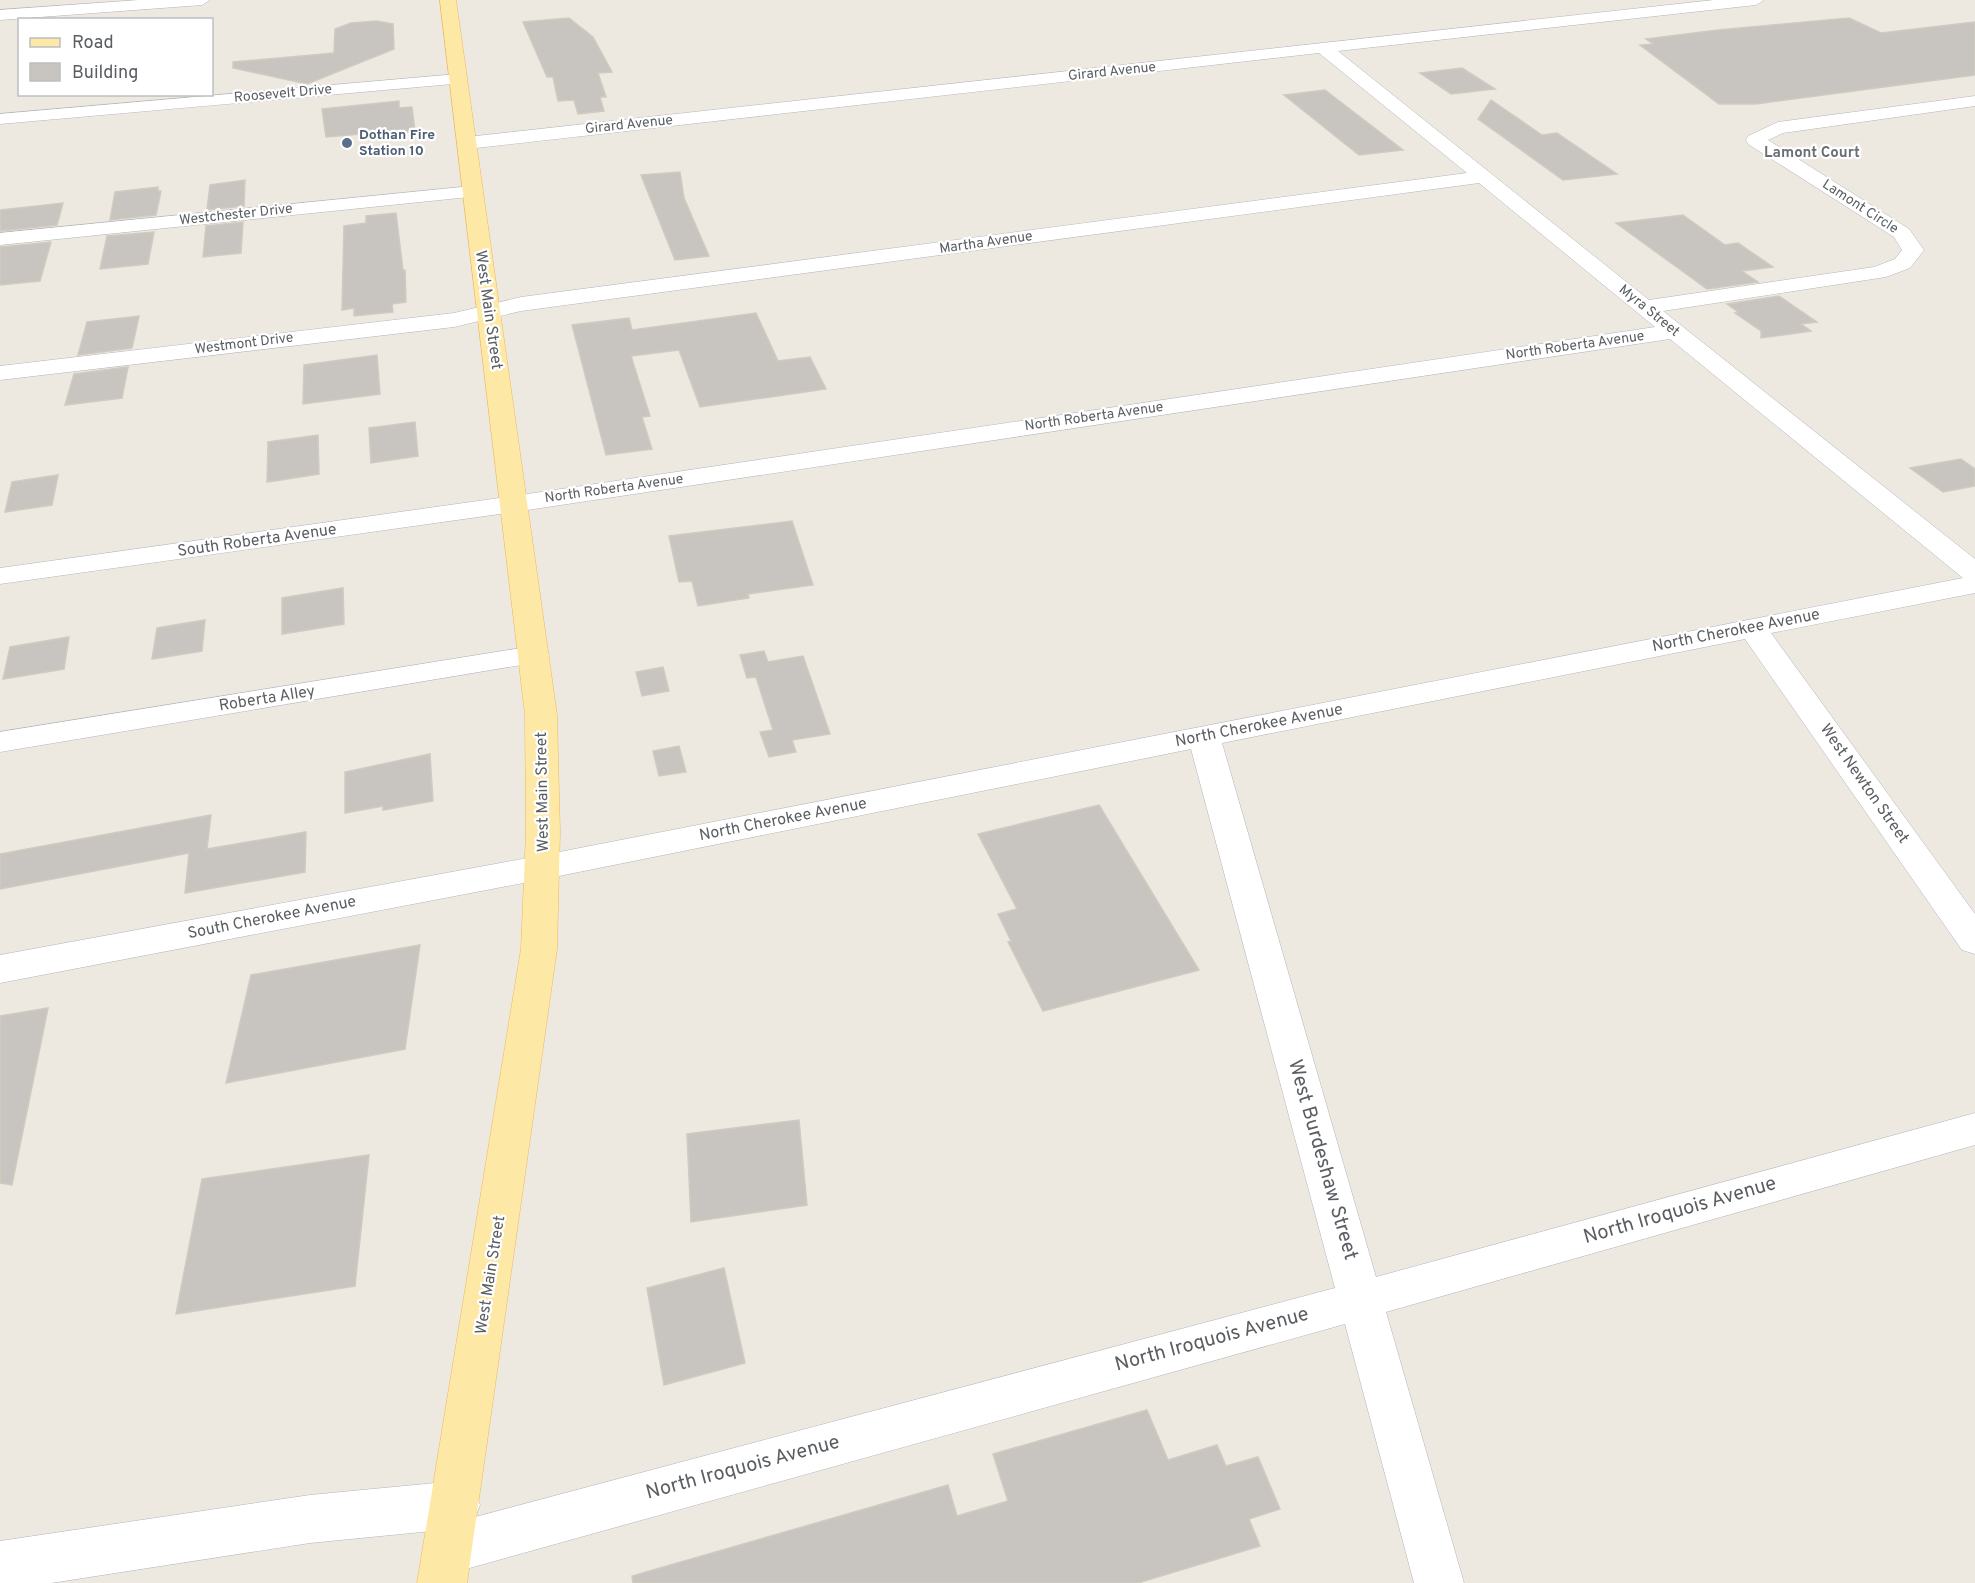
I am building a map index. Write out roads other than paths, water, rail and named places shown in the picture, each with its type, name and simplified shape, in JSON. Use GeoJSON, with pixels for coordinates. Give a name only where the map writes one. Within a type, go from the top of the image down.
{"type":"FeatureCollection","features":[{"type":"Feature","properties":{"kind":"main road","name":"West Main Street"},"geometry":{"type":"LineString","coordinates":[[448,0],[534,655],[544,766],[544,867],[539,949],[449,1545]]}},
{"type":"Feature","properties":{"kind":"street"},"geometry":{"type":"LineString","coordinates":[[0,15],[202,0]]}},
{"type":"Feature","properties":{"kind":"street","name":"Girard Avenue"},"geometry":{"type":"LineString","coordinates":[[467,143],[1756,0]]}},
{"type":"Feature","properties":{"kind":"street"},"geometry":{"type":"LineString","coordinates":[[1583,6],[1602,17]]}},
{"type":"Feature","properties":{"kind":"street","name":"Myra Street"},"geometry":{"type":"LineString","coordinates":[[1323,48],[1975,573]]}},
{"type":"Feature","properties":{"kind":"street","name":"Roosevelt Drive"},"geometry":{"type":"LineString","coordinates":[[0,119],[458,79]]}},
{"type":"Feature","properties":{"kind":"street","name":"Lamont Circle"},"geometry":{"type":"LineString","coordinates":[[1645,307],[1874,273],[1903,264],[1909,260],[1913,250],[1902,233],[1755,140],[1778,128],[1975,101]]}},
{"type":"Feature","properties":{"kind":"street","name":"Martha Avenue"},"geometry":{"type":"LineString","coordinates":[[488,312],[521,304],[1484,177]]}},
{"type":"Feature","properties":{"kind":"street","name":"Westchester Drive"},"geometry":{"type":"LineString","coordinates":[[0,239],[472,192]]}},
{"type":"Feature","properties":{"kind":"street","name":"Westmont Drive"},"geometry":{"type":"LineString","coordinates":[[0,373],[454,320],[488,312]]}},
{"type":"Feature","properties":{"kind":"street","name":"North Roberta Avenue"},"geometry":{"type":"LineString","coordinates":[[514,504],[1674,331]]}},
{"type":"Feature","properties":{"kind":"street","name":"South Roberta Avenue"},"geometry":{"type":"LineString","coordinates":[[0,576],[514,504]]}},
{"type":"Feature","properties":{"kind":"street","name":"North Cherokee Avenue"},"geometry":{"type":"LineString","coordinates":[[544,867],[1975,584]]}},
{"type":"Feature","properties":{"kind":"street","name":"West Newton Street"},"geometry":{"type":"LineString","coordinates":[[1752,627],[1975,941]]}},
{"type":"Feature","properties":{"kind":"street","name":"Roberta Alley"},"geometry":{"type":"LineString","coordinates":[[0,742],[534,655]]}},
{"type":"Feature","properties":{"kind":"street","name":"West Burdeshaw Street"},"geometry":{"type":"LineString","coordinates":[[1204,736],[1439,1583]]}},
{"type":"Feature","properties":{"kind":"street","name":"South Cherokee Avenue"},"geometry":{"type":"LineString","coordinates":[[0,969],[544,867]]}},
{"type":"Feature","properties":{"kind":"street","name":"North Iroquois Avenue"},"geometry":{"type":"LineString","coordinates":[[0,1566],[310,1519],[449,1545],[1361,1300],[1975,1129]]}},
{"type":"Feature","properties":{"kind":"place","name":"Dothan Fire Station 10"},"geometry":{"type":"Point","coordinates":[347,143]}},
{"type":"Feature","properties":{"kind":"district","name":"Lamont Court"},"geometry":{"type":"Point","coordinates":[1812,153]}}]}
